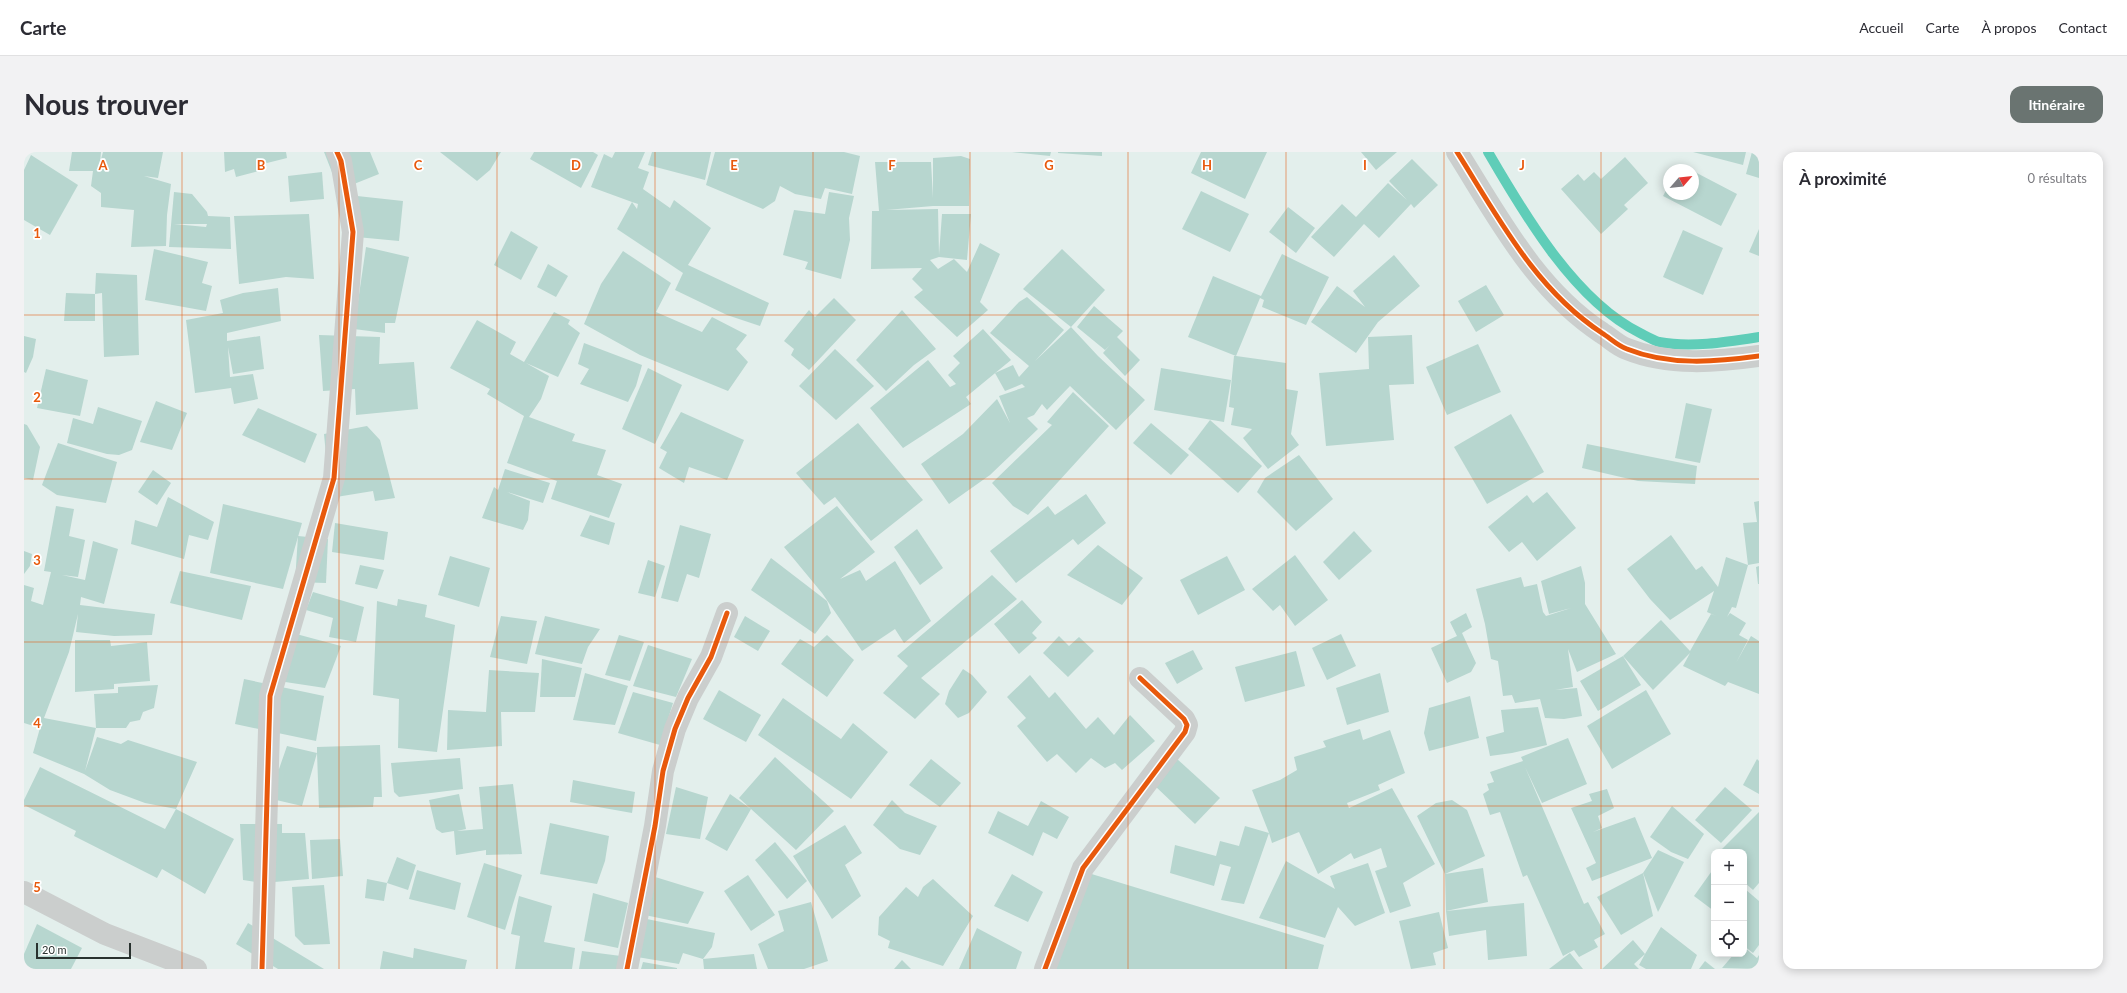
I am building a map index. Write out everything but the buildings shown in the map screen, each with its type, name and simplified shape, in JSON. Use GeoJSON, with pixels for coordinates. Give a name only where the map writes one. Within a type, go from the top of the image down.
{"type":"FeatureCollection","features":[{"type":"Feature","properties":{"kind":"street"},"geometry":{"type":"LineString","coordinates":[[262,969],[270,696],[334,478],[353,232],[341,161],[337,152]]}},
{"type":"Feature","properties":{"kind":"street"},"geometry":{"type":"LineString","coordinates":[[1456,152],[1524,259],[1556,294],[1590,324],[1626,349],[1673,360],[1723,361],[1759,356]]}},
{"type":"Feature","properties":{"kind":"street"},"geometry":{"type":"LineString","coordinates":[[627,969],[655,826],[663,772],[673,736],[688,698],[711,657],[727,613]]}},
{"type":"Feature","properties":{"kind":"street"},"geometry":{"type":"LineString","coordinates":[[1045,969],[1083,868],[1185,732],[1187,725],[1184,718],[1140,678]]}},
{"type":"Feature","properties":{"kind":"street"},"geometry":{"type":"LineString","coordinates":[[24,892],[105,934],[196,969]]}},
{"type":"Feature","properties":{"kind":"waterway"},"geometry":{"type":"LineString","coordinates":[[1488,152],[1518,202],[1553,254],[1594,300],[1616,319],[1654,340],[1671,344],[1709,344],[1759,337]]}},
{"type":"Feature","properties":{"kind":"cycle path"},"geometry":{"type":"LineString","coordinates":[[262,969],[270,696],[334,478],[353,232],[341,161],[337,152]]}},
{"type":"Feature","properties":{"kind":"cycle path"},"geometry":{"type":"LineString","coordinates":[[1457,152],[1503,226],[1537,274],[1578,315],[1617,344],[1624,348],[1643,354],[1676,360],[1709,361],[1759,356]]}},
{"type":"Feature","properties":{"kind":"cycle path"},"geometry":{"type":"LineString","coordinates":[[627,969],[655,826],[663,771],[675,729],[688,698],[711,657],[727,613]]}},
{"type":"Feature","properties":{"kind":"cycle path"},"geometry":{"type":"LineString","coordinates":[[1045,969],[1083,868],[1185,732],[1187,725],[1184,719],[1140,678]]}}]}
